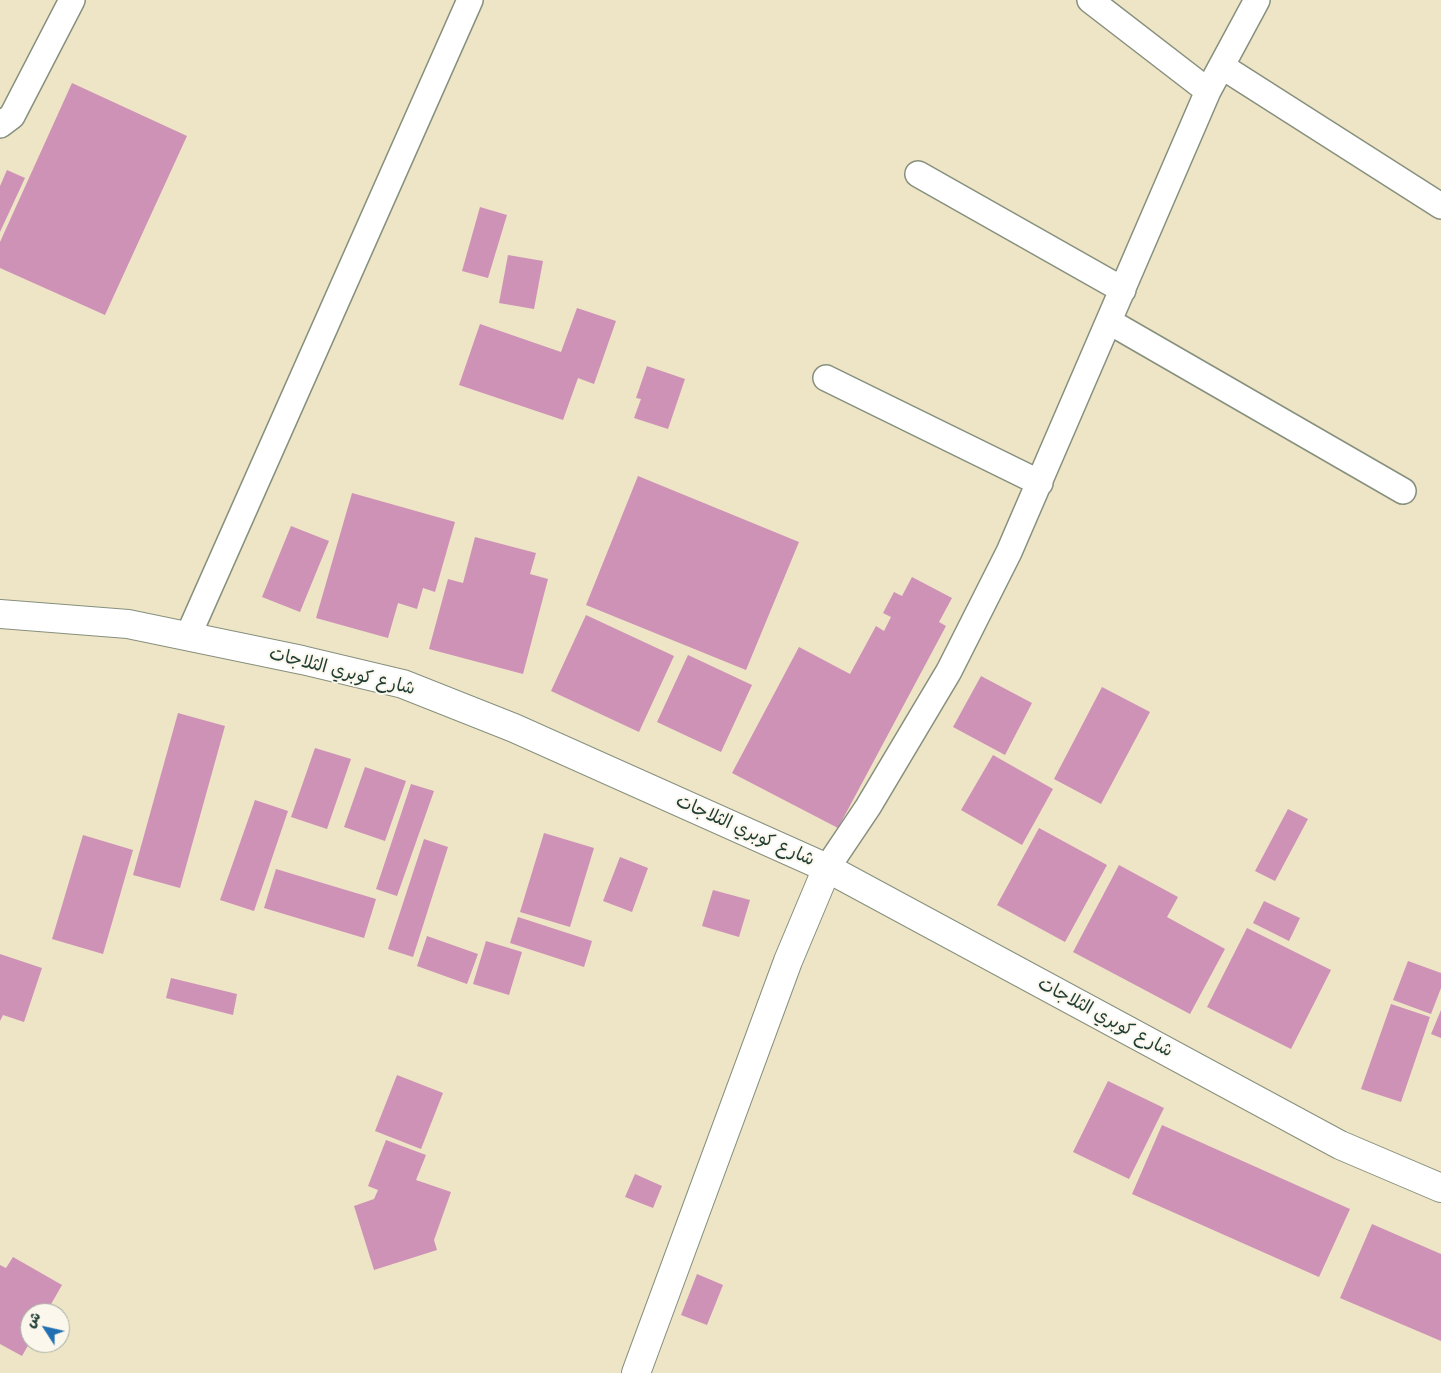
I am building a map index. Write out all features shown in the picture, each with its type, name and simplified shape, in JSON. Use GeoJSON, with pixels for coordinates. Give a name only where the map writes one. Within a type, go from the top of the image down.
{"type":"FeatureCollection","features":[{"type":"Feature","properties":{"kind":"main road","name":"شارع كوبري الثلاجات"},"geometry":{"type":"LineString","coordinates":[[0,614],[128,624],[188,636],[403,684],[514,728],[827,868],[1340,1145],[1441,1188]]}},
{"type":"Feature","properties":{"kind":"main road"},"geometry":{"type":"LineString","coordinates":[[636,1373],[788,961],[827,868]]}},
{"type":"Feature","properties":{"kind":"street"},"geometry":{"type":"LineString","coordinates":[[0,125],[12,116],[72,0]]}},
{"type":"Feature","properties":{"kind":"street"},"geometry":{"type":"LineString","coordinates":[[188,636],[470,0]]}},
{"type":"Feature","properties":{"kind":"street"},"geometry":{"type":"LineString","coordinates":[[1090,0],[1208,91]]}},
{"type":"Feature","properties":{"kind":"street"},"geometry":{"type":"LineString","coordinates":[[827,868],[868,807],[950,671],[1009,552],[1110,322],[1208,91],[1223,67],[1257,0]]}},
{"type":"Feature","properties":{"kind":"street"},"geometry":{"type":"LineString","coordinates":[[1223,67],[1441,206]]}},
{"type":"Feature","properties":{"kind":"street"},"geometry":{"type":"LineString","coordinates":[[918,174],[1123,290]]}},
{"type":"Feature","properties":{"kind":"street"},"geometry":{"type":"LineString","coordinates":[[1110,322],[1403,491]]}},
{"type":"Feature","properties":{"kind":"street"},"geometry":{"type":"LineString","coordinates":[[826,378],[1040,484]]}},
{"type":"Feature","properties":{"kind":"building"},"geometry":{"type":"Polygon","coordinates":[[[72,83],[187,136],[105,315],[0,268],[0,242],[72,83]]]}},
{"type":"Feature","properties":{"kind":"building"},"geometry":{"type":"Polygon","coordinates":[[[7,170],[25,178],[0,232],[0,186],[7,170]]]}},
{"type":"Feature","properties":{"kind":"building"},"geometry":{"type":"Polygon","coordinates":[[[480,207],[507,215],[488,278],[462,271],[480,207]]]}},
{"type":"Feature","properties":{"kind":"building"},"geometry":{"type":"Polygon","coordinates":[[[508,255],[543,261],[534,309],[499,303],[508,255]]]}},
{"type":"Feature","properties":{"kind":"building"},"geometry":{"type":"Polygon","coordinates":[[[577,308],[616,321],[594,384],[578,378],[563,420],[459,385],[480,324],[561,352],[577,308]]]}},
{"type":"Feature","properties":{"kind":"building"},"geometry":{"type":"Polygon","coordinates":[[[647,366],[685,379],[668,429],[634,418],[641,399],[636,398],[647,366]]]}},
{"type":"Feature","properties":{"kind":"building"},"geometry":{"type":"Polygon","coordinates":[[[638,476],[799,542],[746,670],[586,605],[638,476]]]}},
{"type":"Feature","properties":{"kind":"building"},"geometry":{"type":"Polygon","coordinates":[[[352,493],[455,522],[435,592],[423,588],[417,609],[398,603],[388,638],[316,618],[352,493]]]}},
{"type":"Feature","properties":{"kind":"building"},"geometry":{"type":"Polygon","coordinates":[[[291,526],[329,541],[300,612],[262,597],[291,526]]]}},
{"type":"Feature","properties":{"kind":"building"},"geometry":{"type":"Polygon","coordinates":[[[475,537],[536,553],[530,574],[548,579],[523,674],[429,649],[448,579],[463,583],[475,537]]]}},
{"type":"Feature","properties":{"kind":"building"},"geometry":{"type":"Polygon","coordinates":[[[912,577],[952,598],[939,622],[946,626],[838,828],[732,773],[799,647],[850,674],[876,626],[884,631],[891,617],[883,613],[894,592],[902,596],[912,577]]]}},
{"type":"Feature","properties":{"kind":"building"},"geometry":{"type":"Polygon","coordinates":[[[586,615],[674,656],[639,732],[551,691],[586,615]]]}},
{"type":"Feature","properties":{"kind":"building"},"geometry":{"type":"Polygon","coordinates":[[[688,655],[752,685],[721,752],[657,722],[688,655]]]}},
{"type":"Feature","properties":{"kind":"building"},"geometry":{"type":"Polygon","coordinates":[[[981,676],[1032,703],[1005,755],[953,727],[981,676]]]}},
{"type":"Feature","properties":{"kind":"building"},"geometry":{"type":"Polygon","coordinates":[[[1102,687],[1150,712],[1101,804],[1054,779],[1102,687]]]}},
{"type":"Feature","properties":{"kind":"building"},"geometry":{"type":"Polygon","coordinates":[[[178,713],[225,726],[180,888],[133,875],[178,713]]]}},
{"type":"Feature","properties":{"kind":"building"},"geometry":{"type":"Polygon","coordinates":[[[315,748],[351,759],[327,829],[291,817],[315,748]]]}},
{"type":"Feature","properties":{"kind":"building"},"geometry":{"type":"Polygon","coordinates":[[[993,755],[1053,789],[1022,845],[961,810],[993,755]]]}},
{"type":"Feature","properties":{"kind":"building"},"geometry":{"type":"Polygon","coordinates":[[[365,767],[406,781],[385,841],[344,827],[365,767]]]}},
{"type":"Feature","properties":{"kind":"building"},"geometry":{"type":"Polygon","coordinates":[[[411,784],[434,791],[397,896],[376,889],[411,784]]]}},
{"type":"Feature","properties":{"kind":"building"},"geometry":{"type":"Polygon","coordinates":[[[255,800],[288,811],[254,911],[220,900],[255,800]]]}},
{"type":"Feature","properties":{"kind":"building"},"geometry":{"type":"Polygon","coordinates":[[[1288,809],[1308,819],[1275,881],[1255,871],[1288,809]]]}},
{"type":"Feature","properties":{"kind":"building"},"geometry":{"type":"Polygon","coordinates":[[[1039,828],[1107,865],[1065,942],[997,905],[1039,828]]]}},
{"type":"Feature","properties":{"kind":"building"},"geometry":{"type":"Polygon","coordinates":[[[544,833],[594,848],[570,927],[520,912],[544,833]]]}},
{"type":"Feature","properties":{"kind":"building"},"geometry":{"type":"Polygon","coordinates":[[[83,835],[133,850],[103,954],[52,939],[83,835]]]}},
{"type":"Feature","properties":{"kind":"building"},"geometry":{"type":"Polygon","coordinates":[[[424,839],[448,847],[413,957],[388,949],[424,839]]]}},
{"type":"Feature","properties":{"kind":"building"},"geometry":{"type":"Polygon","coordinates":[[[620,857],[648,868],[632,912],[603,901],[620,857]]]}},
{"type":"Feature","properties":{"kind":"building"},"geometry":{"type":"Polygon","coordinates":[[[1119,865],[1178,897],[1167,917],[1225,949],[1190,1014],[1073,952],[1119,865]]]}},
{"type":"Feature","properties":{"kind":"building"},"geometry":{"type":"Polygon","coordinates":[[[276,869],[376,899],[364,938],[264,908],[276,869]]]}},
{"type":"Feature","properties":{"kind":"building"},"geometry":{"type":"Polygon","coordinates":[[[713,890],[750,900],[739,937],[702,926],[713,890]]]}},
{"type":"Feature","properties":{"kind":"building"},"geometry":{"type":"Polygon","coordinates":[[[1264,901],[1300,918],[1289,941],[1253,923],[1264,901]]]}},
{"type":"Feature","properties":{"kind":"building"},"geometry":{"type":"Polygon","coordinates":[[[518,917],[592,941],[584,967],[510,943],[518,917]]]}},
{"type":"Feature","properties":{"kind":"building"},"geometry":{"type":"Polygon","coordinates":[[[1247,928],[1331,970],[1291,1049],[1207,1007],[1247,928]]]}},
{"type":"Feature","properties":{"kind":"building"},"geometry":{"type":"Polygon","coordinates":[[[427,936],[478,954],[467,984],[417,966],[427,936]]]}},
{"type":"Feature","properties":{"kind":"building"},"geometry":{"type":"Polygon","coordinates":[[[486,941],[522,952],[509,995],[473,984],[486,941]]]}},
{"type":"Feature","properties":{"kind":"building"},"geometry":{"type":"Polygon","coordinates":[[[0,954],[42,968],[24,1022],[3,1015],[0,1021],[0,954]]]}},
{"type":"Feature","properties":{"kind":"building"},"geometry":{"type":"Polygon","coordinates":[[[1408,961],[1441,973],[1441,988],[1431,1014],[1393,1000],[1408,961]]]}},
{"type":"Feature","properties":{"kind":"building"},"geometry":{"type":"Polygon","coordinates":[[[171,978],[237,994],[233,1015],[166,998],[171,978]]]}},
{"type":"Feature","properties":{"kind":"building"},"geometry":{"type":"Polygon","coordinates":[[[1391,1004],[1430,1017],[1401,1102],[1361,1089],[1391,1004]]]}},
{"type":"Feature","properties":{"kind":"building"},"geometry":{"type":"Polygon","coordinates":[[[1441,1010],[1441,1038],[1431,1034],[1441,1010]]]}},
{"type":"Feature","properties":{"kind":"building"},"geometry":{"type":"Polygon","coordinates":[[[397,1075],[443,1093],[421,1149],[375,1131],[397,1075]]]}},
{"type":"Feature","properties":{"kind":"building"},"geometry":{"type":"Polygon","coordinates":[[[1108,1081],[1164,1108],[1129,1179],[1073,1152],[1108,1081]]]}},
{"type":"Feature","properties":{"kind":"building"},"geometry":{"type":"Polygon","coordinates":[[[1162,1125],[1350,1209],[1319,1277],[1132,1194],[1162,1125]]]}},
{"type":"Feature","properties":{"kind":"building"},"geometry":{"type":"Polygon","coordinates":[[[386,1140],[426,1155],[416,1180],[451,1192],[434,1240],[437,1250],[374,1270],[354,1206],[374,1199],[378,1190],[368,1186],[386,1140]]]}},
{"type":"Feature","properties":{"kind":"building"},"geometry":{"type":"Polygon","coordinates":[[[635,1174],[662,1186],[653,1208],[625,1197],[635,1174]]]}},
{"type":"Feature","properties":{"kind":"building"},"geometry":{"type":"Polygon","coordinates":[[[1372,1224],[1441,1254],[1441,1341],[1340,1298],[1372,1224]]]}},
{"type":"Feature","properties":{"kind":"building"},"geometry":{"type":"Polygon","coordinates":[[[13,1257],[62,1285],[52,1303],[20,1303],[20,1353],[24,1353],[22,1356],[0,1344],[0,1265],[6,1268],[13,1257]]]}},
{"type":"Feature","properties":{"kind":"building"},"geometry":{"type":"Polygon","coordinates":[[[697,1274],[723,1285],[707,1325],[681,1315],[697,1274]]]}}]}
